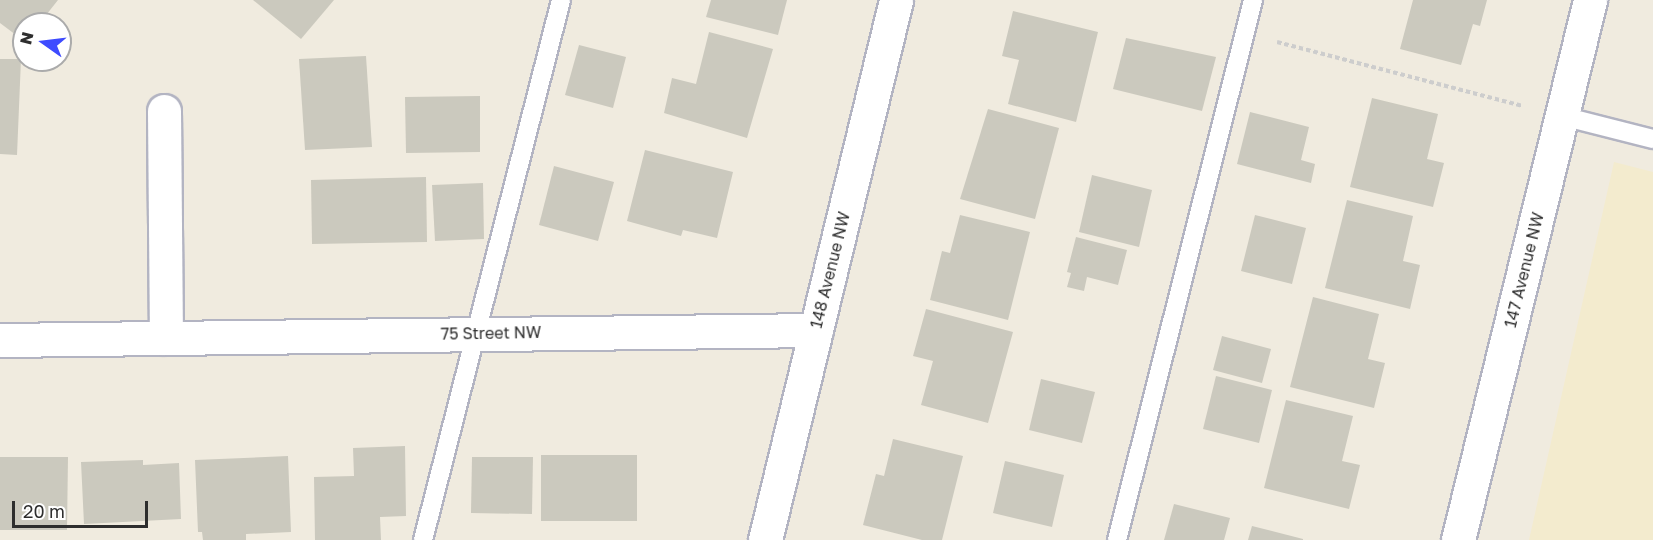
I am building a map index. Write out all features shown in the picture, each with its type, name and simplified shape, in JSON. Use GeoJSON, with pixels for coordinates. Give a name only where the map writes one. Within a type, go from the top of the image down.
{"type":"FeatureCollection","features":[{"type":"Feature","properties":{"kind":"street","name":"148 Avenue NW"},"geometry":{"type":"LineString","coordinates":[[765,540],[896,0]]}},
{"type":"Feature","properties":{"kind":"street","name":"147 Avenue NW"},"geometry":{"type":"LineString","coordinates":[[1458,540],[1590,0]]}},
{"type":"Feature","properties":{"kind":"street"},"geometry":{"type":"LineString","coordinates":[[164,111],[166,338]]}},
{"type":"Feature","properties":{"kind":"street","name":"75 Street NW"},"geometry":{"type":"LineString","coordinates":[[0,340],[816,330]]}},
{"type":"Feature","properties":{"kind":"lane"},"geometry":{"type":"LineString","coordinates":[[423,540],[561,0]]}},
{"type":"Feature","properties":{"kind":"lane"},"geometry":{"type":"LineString","coordinates":[[1117,540],[1253,0]]}},
{"type":"Feature","properties":{"kind":"lane"},"geometry":{"type":"LineString","coordinates":[[1562,116],[1653,139]]}},
{"type":"Feature","properties":{"kind":"path"},"geometry":{"type":"LineString","coordinates":[[1244,34],[1562,116]]}},
{"type":"Feature","properties":{"kind":"shaded area"},"geometry":{"type":"Polygon","coordinates":[[[1614,162],[1653,172],[1653,540],[1529,540],[1614,162]]]}},
{"type":"Feature","properties":{"kind":"building"},"geometry":{"type":"Polygon","coordinates":[[[0,0],[58,0],[48,12],[12,12],[12,32],[0,23],[0,0]]]}},
{"type":"Feature","properties":{"kind":"building"},"geometry":{"type":"Polygon","coordinates":[[[253,0],[334,0],[301,39],[253,0]]]}},
{"type":"Feature","properties":{"kind":"building"},"geometry":{"type":"Polygon","coordinates":[[[711,0],[787,0],[778,35],[706,17],[711,0]]]}},
{"type":"Feature","properties":{"kind":"building"},"geometry":{"type":"Polygon","coordinates":[[[1413,0],[1487,0],[1480,26],[1473,24],[1461,65],[1400,49],[1413,0]]]}},
{"type":"Feature","properties":{"kind":"building"},"geometry":{"type":"Polygon","coordinates":[[[1013,11],[1098,32],[1076,122],[1008,104],[1019,60],[1002,56],[1013,11]]]}},
{"type":"Feature","properties":{"kind":"building"},"geometry":{"type":"Polygon","coordinates":[[[709,32],[773,49],[747,138],[664,113],[672,78],[696,84],[709,32]]]}},
{"type":"Feature","properties":{"kind":"building"},"geometry":{"type":"Polygon","coordinates":[[[1126,38],[1216,57],[1202,111],[1113,89],[1126,38]]]}},
{"type":"Feature","properties":{"kind":"building"},"geometry":{"type":"Polygon","coordinates":[[[579,45],[626,57],[613,108],[565,95],[579,45]]]}},
{"type":"Feature","properties":{"kind":"building"},"geometry":{"type":"Polygon","coordinates":[[[366,56],[372,147],[305,150],[299,59],[366,56]]]}},
{"type":"Feature","properties":{"kind":"building"},"geometry":{"type":"Polygon","coordinates":[[[0,59],[12,59],[12,72],[20,72],[17,155],[0,154],[0,59]]]}},
{"type":"Feature","properties":{"kind":"building"},"geometry":{"type":"Polygon","coordinates":[[[480,96],[480,152],[406,153],[405,97],[480,96]]]}},
{"type":"Feature","properties":{"kind":"building"},"geometry":{"type":"Polygon","coordinates":[[[1372,98],[1438,114],[1427,159],[1444,163],[1433,207],[1350,187],[1372,98]]]}},
{"type":"Feature","properties":{"kind":"building"},"geometry":{"type":"Polygon","coordinates":[[[988,109],[1059,128],[1035,219],[960,199],[988,109]]]}},
{"type":"Feature","properties":{"kind":"building"},"geometry":{"type":"Polygon","coordinates":[[[1250,112],[1309,127],[1301,160],[1315,164],[1311,183],[1237,164],[1250,112]]]}},
{"type":"Feature","properties":{"kind":"building"},"geometry":{"type":"Polygon","coordinates":[[[645,150],[733,172],[717,238],[683,230],[681,236],[627,221],[645,150]]]}},
{"type":"Feature","properties":{"kind":"building"},"geometry":{"type":"Polygon","coordinates":[[[554,166],[614,182],[598,241],[539,225],[554,166]]]}},
{"type":"Feature","properties":{"kind":"building"},"geometry":{"type":"Polygon","coordinates":[[[1092,175],[1152,190],[1139,247],[1079,232],[1092,175]]]}},
{"type":"Feature","properties":{"kind":"building"},"geometry":{"type":"Polygon","coordinates":[[[426,177],[427,242],[312,244],[311,180],[426,177]]]}},
{"type":"Feature","properties":{"kind":"building"},"geometry":{"type":"Polygon","coordinates":[[[483,183],[484,239],[435,241],[432,185],[483,183]]]}},
{"type":"Feature","properties":{"kind":"building"},"geometry":{"type":"Polygon","coordinates":[[[1347,200],[1413,216],[1403,261],[1420,265],[1410,309],[1325,288],[1347,200]]]}},
{"type":"Feature","properties":{"kind":"building"},"geometry":{"type":"Polygon","coordinates":[[[960,215],[1030,232],[1008,320],[930,300],[942,251],[950,253],[960,215]]]}},
{"type":"Feature","properties":{"kind":"building"},"geometry":{"type":"Polygon","coordinates":[[[1255,215],[1306,228],[1292,284],[1241,271],[1255,215]]]}},
{"type":"Feature","properties":{"kind":"building"},"geometry":{"type":"Polygon","coordinates":[[[1076,237],[1127,250],[1118,285],[1087,277],[1084,291],[1067,287],[1071,273],[1067,272],[1076,237]]]}},
{"type":"Feature","properties":{"kind":"building"},"geometry":{"type":"Polygon","coordinates":[[[1313,297],[1379,314],[1368,359],[1385,363],[1374,408],[1290,387],[1313,297]]]}},
{"type":"Feature","properties":{"kind":"building"},"geometry":{"type":"Polygon","coordinates":[[[926,309],[1013,332],[988,423],[921,405],[933,361],[913,356],[926,309]]]}},
{"type":"Feature","properties":{"kind":"building"},"geometry":{"type":"Polygon","coordinates":[[[1222,336],[1271,349],[1262,383],[1213,370],[1222,336]]]}},
{"type":"Feature","properties":{"kind":"building"},"geometry":{"type":"Polygon","coordinates":[[[1216,376],[1272,390],[1259,443],[1203,429],[1216,376]]]}},
{"type":"Feature","properties":{"kind":"building"},"geometry":{"type":"Polygon","coordinates":[[[1041,379],[1095,392],[1082,443],[1029,430],[1041,379]]]}},
{"type":"Feature","properties":{"kind":"building"},"geometry":{"type":"Polygon","coordinates":[[[1286,400],[1353,416],[1342,461],[1360,465],[1349,509],[1264,488],[1286,400]]]}},
{"type":"Feature","properties":{"kind":"building"},"geometry":{"type":"Polygon","coordinates":[[[893,439],[963,456],[942,540],[922,540],[863,525],[876,474],[884,476],[893,439]]]}},
{"type":"Feature","properties":{"kind":"building"},"geometry":{"type":"Polygon","coordinates":[[[405,446],[406,516],[380,517],[381,540],[315,540],[314,477],[354,476],[353,448],[405,446]]]}},
{"type":"Feature","properties":{"kind":"building"},"geometry":{"type":"Polygon","coordinates":[[[541,455],[637,455],[637,521],[541,521],[541,455]]]}},
{"type":"Feature","properties":{"kind":"building"},"geometry":{"type":"Polygon","coordinates":[[[288,456],[291,532],[246,534],[246,540],[203,540],[202,532],[198,532],[195,460],[288,456]]]}},
{"type":"Feature","properties":{"kind":"building"},"geometry":{"type":"Polygon","coordinates":[[[0,457],[68,457],[67,530],[0,530],[0,457]]]}},
{"type":"Feature","properties":{"kind":"building"},"geometry":{"type":"Polygon","coordinates":[[[472,457],[533,457],[532,514],[471,513],[472,457]]]}},
{"type":"Feature","properties":{"kind":"building"},"geometry":{"type":"Polygon","coordinates":[[[143,460],[143,465],[179,463],[181,519],[84,524],[81,462],[143,460]]]}},
{"type":"Feature","properties":{"kind":"building"},"geometry":{"type":"Polygon","coordinates":[[[1005,461],[1064,475],[1052,527],[993,513],[1005,461]]]}},
{"type":"Feature","properties":{"kind":"building"},"geometry":{"type":"Polygon","coordinates":[[[1174,504],[1230,518],[1224,540],[1164,540],[1174,504]]]}},
{"type":"Feature","properties":{"kind":"building"},"geometry":{"type":"Polygon","coordinates":[[[1252,526],[1303,539],[1303,540],[1248,540],[1252,526]]]}}]}
